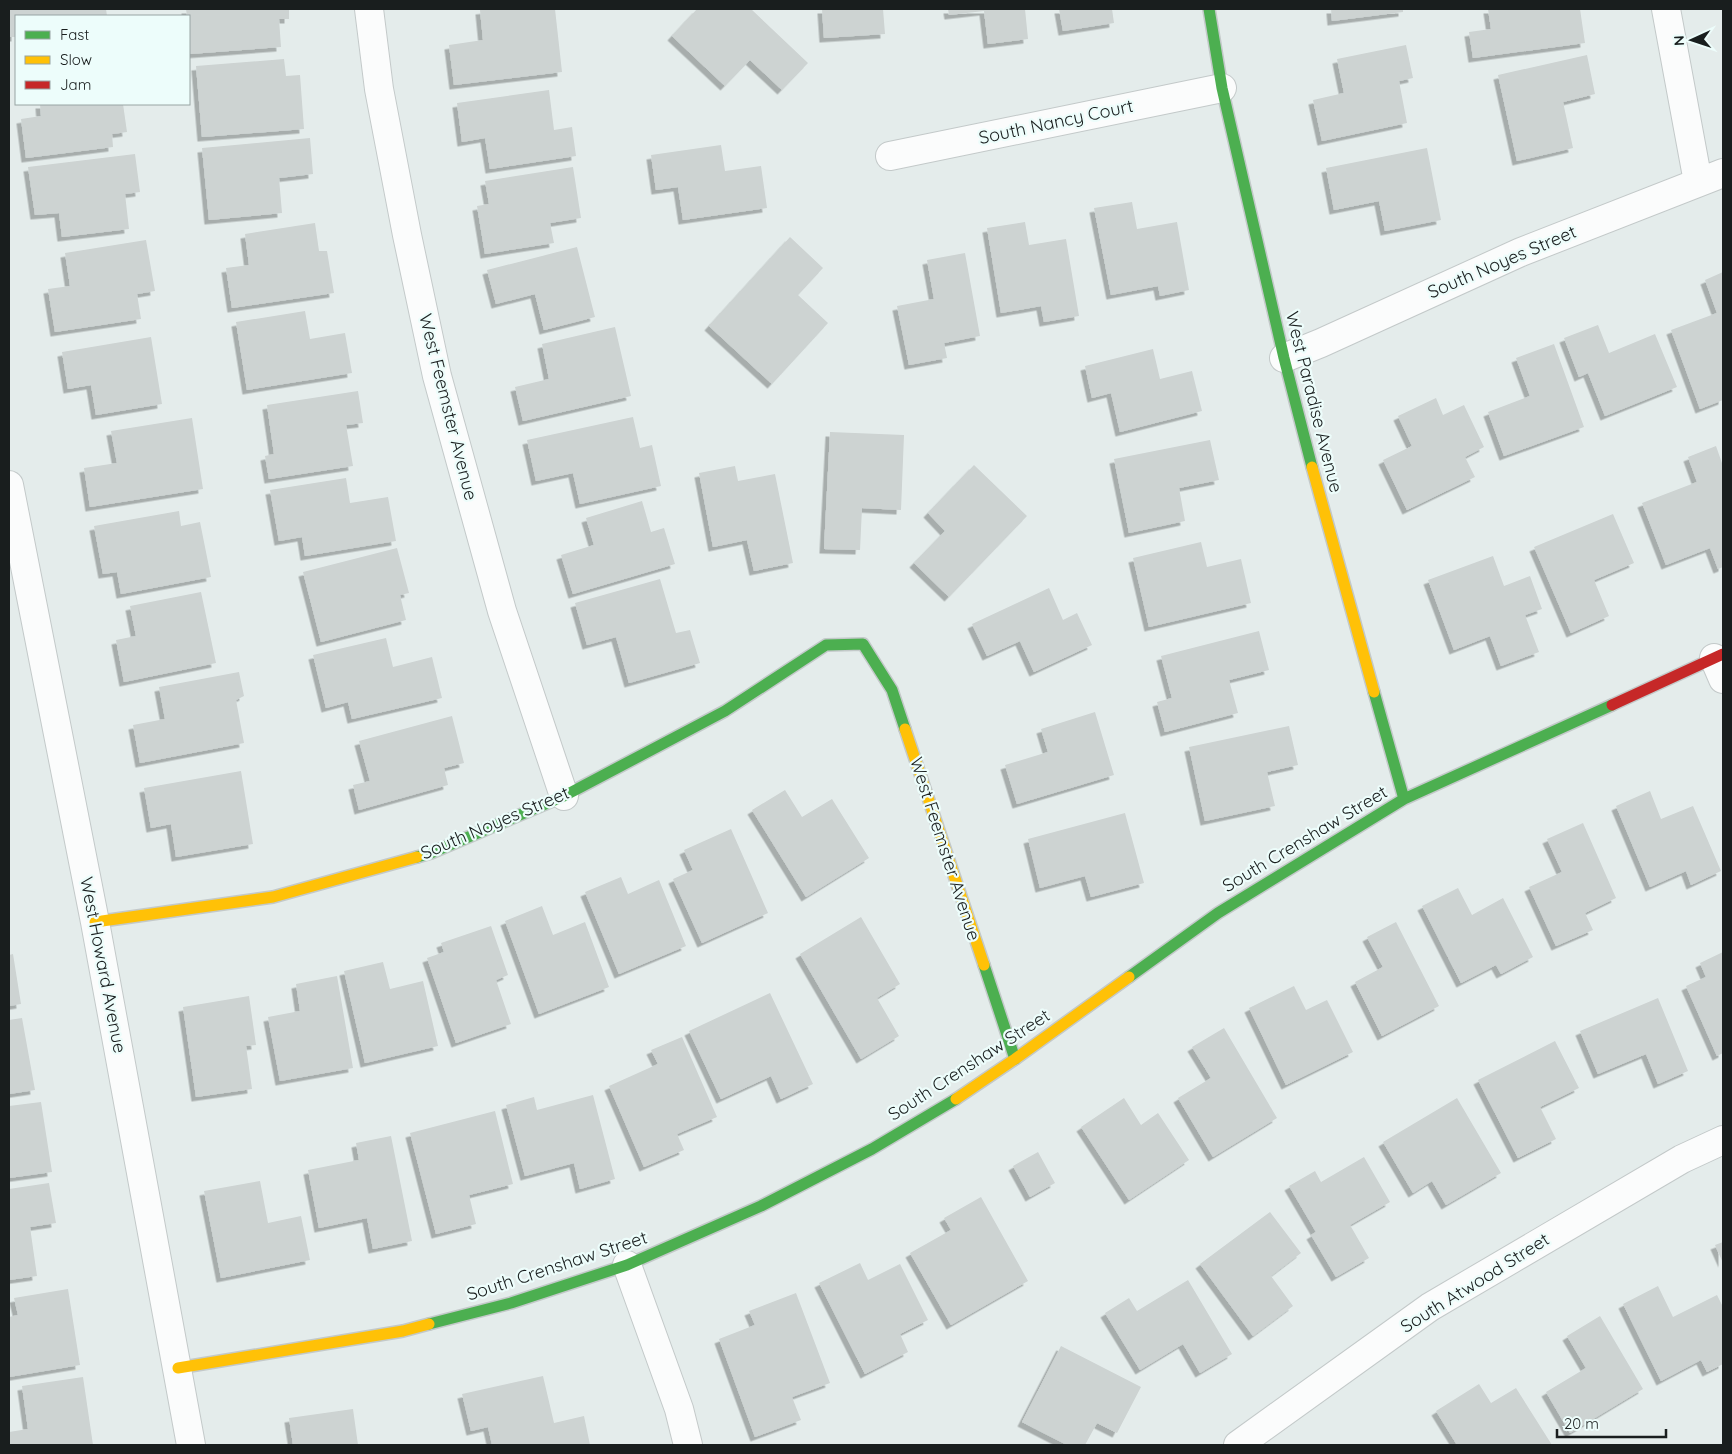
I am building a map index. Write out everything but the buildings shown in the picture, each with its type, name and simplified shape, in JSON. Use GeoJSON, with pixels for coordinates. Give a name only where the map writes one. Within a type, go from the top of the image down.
{"type":"FeatureCollection","features":[{"type":"Feature","properties":{"kind":"street","name":"West Feemster Avenue"},"geometry":{"type":"LineString","coordinates":[[369,9],[379,89],[407,235],[438,376],[502,611],[564,796]]}},
{"type":"Feature","properties":{"kind":"street","name":"West Paradise Avenue"},"geometry":{"type":"LineString","coordinates":[[1209,9],[1222,88],[1284,358],[1404,799]]}},
{"type":"Feature","properties":{"kind":"street"},"geometry":{"type":"LineString","coordinates":[[1666,9],[1711,178]]}},
{"type":"Feature","properties":{"kind":"street","name":"South Nancy Court"},"geometry":{"type":"LineString","coordinates":[[890,156],[1222,88]]}},
{"type":"Feature","properties":{"kind":"street","name":"South Noyes Street"},"geometry":{"type":"LineString","coordinates":[[1284,358],[1521,252],[1711,178]]}},
{"type":"Feature","properties":{"kind":"street","name":"West Howard Avenue"},"geometry":{"type":"LineString","coordinates":[[10,503],[95,922],[192,1445]]}},
{"type":"Feature","properties":{"kind":"street","name":"West Feemster Avenue"},"geometry":{"type":"LineString","coordinates":[[863,644],[892,690],[1015,1059]]}},
{"type":"Feature","properties":{"kind":"street","name":"South Noyes Street"},"geometry":{"type":"LineString","coordinates":[[95,922],[273,897],[431,853],[564,796],[725,711],[826,645],[863,644]]}},
{"type":"Feature","properties":{"kind":"street","name":"South Crenshaw Street"},"geometry":{"type":"LineString","coordinates":[[178,1368],[403,1331],[511,1303],[626,1264],[761,1206],[872,1149],[954,1100],[1015,1059],[1218,913],[1404,799],[1720,664]]}},
{"type":"Feature","properties":{"kind":"street","name":"South Atwood Street"},"geometry":{"type":"LineString","coordinates":[[1238,1445],[1430,1307],[1682,1159],[1723,1140]]}},
{"type":"Feature","properties":{"kind":"street"},"geometry":{"type":"LineString","coordinates":[[626,1264],[679,1409],[688,1445]]}},
{"type":"Feature","properties":{"kind":"traffic: fast"},"geometry":{"type":"LineString","coordinates":[[1209,9],[1222,88],[1284,358],[1312,467]]}},
{"type":"Feature","properties":{"kind":"traffic: fast"},"geometry":{"type":"LineString","coordinates":[[417,857],[431,853],[564,796],[725,711],[826,645],[863,644],[892,690],[905,729]]}},
{"type":"Feature","properties":{"kind":"traffic: fast"},"geometry":{"type":"LineString","coordinates":[[1374,692],[1404,799]]}},
{"type":"Feature","properties":{"kind":"traffic: fast"},"geometry":{"type":"LineString","coordinates":[[1129,977],[1218,913],[1404,799],[1612,705]]}},
{"type":"Feature","properties":{"kind":"traffic: fast"},"geometry":{"type":"LineString","coordinates":[[984,965],[1015,1059]]}},
{"type":"Feature","properties":{"kind":"traffic: fast"},"geometry":{"type":"LineString","coordinates":[[429,1324],[511,1303],[627,1265],[761,1206],[872,1149],[956,1099]]}},
{"type":"Feature","properties":{"kind":"traffic: slow"},"geometry":{"type":"LineString","coordinates":[[1312,467],[1374,692]]}},
{"type":"Feature","properties":{"kind":"traffic: slow"},"geometry":{"type":"LineString","coordinates":[[905,729],[984,965]]}},
{"type":"Feature","properties":{"kind":"traffic: slow"},"geometry":{"type":"LineString","coordinates":[[95,922],[273,897],[417,857]]}},
{"type":"Feature","properties":{"kind":"traffic: slow"},"geometry":{"type":"LineString","coordinates":[[956,1099],[1129,977]]}},
{"type":"Feature","properties":{"kind":"traffic: slow"},"geometry":{"type":"LineString","coordinates":[[178,1368],[403,1331],[429,1324]]}},
{"type":"Feature","properties":{"kind":"traffic: jam"},"geometry":{"type":"LineString","coordinates":[[1612,705],[1723,654]]}}]}
